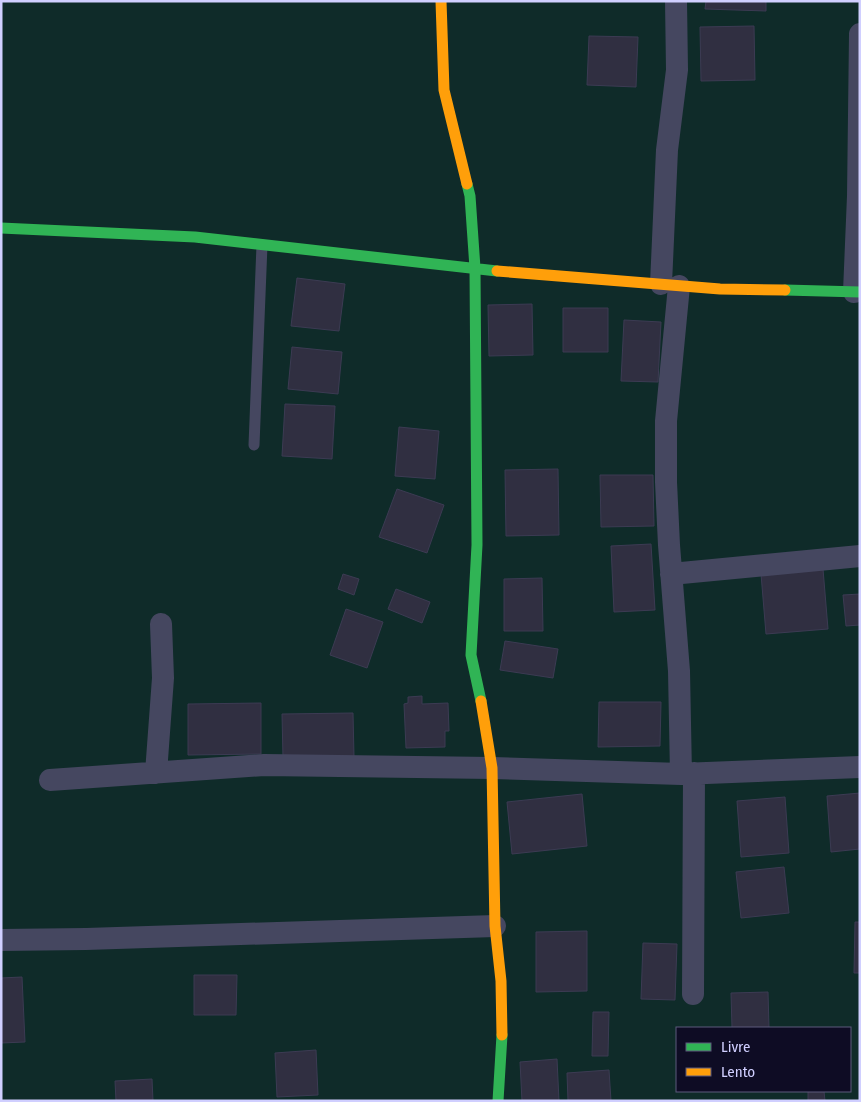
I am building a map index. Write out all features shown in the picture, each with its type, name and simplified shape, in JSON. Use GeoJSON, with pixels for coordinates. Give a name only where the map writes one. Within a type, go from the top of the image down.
{"type":"FeatureCollection","features":[{"type":"Feature","properties":{"kind":"street"},"geometry":{"type":"LineString","coordinates":[[441,1],[444,90],[470,196],[475,268],[477,545],[471,656],[482,704],[492,768],[495,926],[501,981],[502,1035],[498,1101]]}},
{"type":"Feature","properties":{"kind":"street"},"geometry":{"type":"LineString","coordinates":[[676,1],[677,70],[667,150],[670,285],[666,482],[671,574],[688,773],[692,994]]}},
{"type":"Feature","properties":{"kind":"street"},"geometry":{"type":"LineString","coordinates":[[1,228],[195,237],[537,275],[720,289],[857,292],[860,34]]}},
{"type":"Feature","properties":{"kind":"street"},"geometry":{"type":"LineString","coordinates":[[671,574],[860,556]]}},
{"type":"Feature","properties":{"kind":"street"},"geometry":{"type":"LineString","coordinates":[[156,773],[163,678],[161,624]]}},
{"type":"Feature","properties":{"kind":"street"},"geometry":{"type":"LineString","coordinates":[[50,780],[264,766],[492,768],[688,773],[860,767]]}},
{"type":"Feature","properties":{"kind":"street"},"geometry":{"type":"LineString","coordinates":[[1,940],[96,939],[495,926]]}},
{"type":"Feature","properties":{"kind":"lane"},"geometry":{"type":"LineString","coordinates":[[254,445],[262,244]]}},
{"type":"Feature","properties":{"kind":"green space"},"geometry":{"type":"Polygon","coordinates":[[[1,1],[860,1],[860,1101],[1,1101],[1,1]]]}},
{"type":"Feature","properties":{"kind":"building"},"geometry":{"type":"Polygon","coordinates":[[[706,1],[766,1],[766,11],[705,9],[706,1]]]}},
{"type":"Feature","properties":{"kind":"building"},"geometry":{"type":"Polygon","coordinates":[[[754,26],[755,80],[701,81],[700,27],[754,26]]]}},
{"type":"Feature","properties":{"kind":"building"},"geometry":{"type":"Polygon","coordinates":[[[589,36],[638,37],[636,87],[587,85],[589,36]]]}},
{"type":"Feature","properties":{"kind":"building"},"geometry":{"type":"Polygon","coordinates":[[[297,278],[345,284],[339,331],[291,326],[297,278]]]}},
{"type":"Feature","properties":{"kind":"building"},"geometry":{"type":"Polygon","coordinates":[[[532,304],[533,355],[489,356],[488,305],[532,304]]]}},
{"type":"Feature","properties":{"kind":"building"},"geometry":{"type":"Polygon","coordinates":[[[563,308],[608,308],[608,352],[563,352],[563,308]]]}},
{"type":"Feature","properties":{"kind":"building"},"geometry":{"type":"Polygon","coordinates":[[[624,320],[661,322],[658,382],[621,381],[624,320]]]}},
{"type":"Feature","properties":{"kind":"building"},"geometry":{"type":"Polygon","coordinates":[[[292,347],[342,352],[338,394],[288,389],[292,347]]]}},
{"type":"Feature","properties":{"kind":"building"},"geometry":{"type":"Polygon","coordinates":[[[285,404],[335,406],[332,459],[282,456],[285,404]]]}},
{"type":"Feature","properties":{"kind":"building"},"geometry":{"type":"Polygon","coordinates":[[[399,427],[439,431],[435,479],[395,476],[399,427]]]}},
{"type":"Feature","properties":{"kind":"building"},"geometry":{"type":"Polygon","coordinates":[[[558,469],[559,535],[506,536],[505,470],[558,469]]]}},
{"type":"Feature","properties":{"kind":"building"},"geometry":{"type":"Polygon","coordinates":[[[600,475],[653,475],[654,526],[601,527],[600,475]]]}},
{"type":"Feature","properties":{"kind":"building"},"geometry":{"type":"Polygon","coordinates":[[[397,489],[444,505],[427,553],[379,537],[397,489]]]}},
{"type":"Feature","properties":{"kind":"building"},"geometry":{"type":"Polygon","coordinates":[[[651,544],[655,610],[614,612],[611,546],[651,544]]]}},
{"type":"Feature","properties":{"kind":"building"},"geometry":{"type":"Polygon","coordinates":[[[823,569],[828,629],[766,634],[761,574],[823,569]]]}},
{"type":"Feature","properties":{"kind":"building"},"geometry":{"type":"Polygon","coordinates":[[[343,574],[359,579],[354,595],[338,589],[343,574]]]}},
{"type":"Feature","properties":{"kind":"building"},"geometry":{"type":"Polygon","coordinates":[[[542,578],[543,631],[504,631],[504,579],[542,578]]]}},
{"type":"Feature","properties":{"kind":"building"},"geometry":{"type":"Polygon","coordinates":[[[396,589],[430,602],[422,623],[388,609],[396,589]]]}},
{"type":"Feature","properties":{"kind":"building"},"geometry":{"type":"Polygon","coordinates":[[[860,594],[860,625],[846,626],[843,595],[860,594]]]}},
{"type":"Feature","properties":{"kind":"building"},"geometry":{"type":"Polygon","coordinates":[[[346,609],[383,622],[367,668],[330,655],[346,609]]]}},
{"type":"Feature","properties":{"kind":"building"},"geometry":{"type":"Polygon","coordinates":[[[505,641],[558,649],[553,678],[500,670],[505,641]]]}},
{"type":"Feature","properties":{"kind":"building"},"geometry":{"type":"Polygon","coordinates":[[[422,696],[422,704],[448,703],[449,731],[445,731],[445,747],[406,748],[404,704],[408,703],[408,697],[422,696]]]}},
{"type":"Feature","properties":{"kind":"building"},"geometry":{"type":"Polygon","coordinates":[[[599,702],[661,702],[660,746],[598,747],[599,702]]]}},
{"type":"Feature","properties":{"kind":"building"},"geometry":{"type":"Polygon","coordinates":[[[261,703],[261,754],[188,755],[188,704],[261,703]]]}},
{"type":"Feature","properties":{"kind":"building"},"geometry":{"type":"Polygon","coordinates":[[[353,713],[354,757],[283,758],[282,714],[353,713]]]}},
{"type":"Feature","properties":{"kind":"building"},"geometry":{"type":"Polygon","coordinates":[[[860,793],[860,849],[831,852],[827,796],[860,793]]]}},
{"type":"Feature","properties":{"kind":"building"},"geometry":{"type":"Polygon","coordinates":[[[582,794],[587,846],[512,854],[507,802],[582,794]]]}},
{"type":"Feature","properties":{"kind":"building"},"geometry":{"type":"Polygon","coordinates":[[[785,797],[789,853],[741,857],[737,801],[785,797]]]}},
{"type":"Feature","properties":{"kind":"building"},"geometry":{"type":"Polygon","coordinates":[[[784,867],[789,913],[741,918],[736,872],[784,867]]]}},
{"type":"Feature","properties":{"kind":"building"},"geometry":{"type":"Polygon","coordinates":[[[855,922],[860,922],[860,973],[854,973],[855,922]]]}},
{"type":"Feature","properties":{"kind":"building"},"geometry":{"type":"Polygon","coordinates":[[[587,931],[587,991],[536,992],[536,932],[587,931]]]}},
{"type":"Feature","properties":{"kind":"building"},"geometry":{"type":"Polygon","coordinates":[[[643,943],[677,944],[675,1000],[641,999],[643,943]]]}},
{"type":"Feature","properties":{"kind":"building"},"geometry":{"type":"Polygon","coordinates":[[[194,975],[237,975],[236,1015],[194,1015],[194,975]]]}},
{"type":"Feature","properties":{"kind":"building"},"geometry":{"type":"Polygon","coordinates":[[[22,977],[25,1042],[1,1043],[1,978],[22,977]]]}},
{"type":"Feature","properties":{"kind":"building"},"geometry":{"type":"Polygon","coordinates":[[[768,992],[769,1027],[732,1027],[731,993],[768,992]]]}},
{"type":"Feature","properties":{"kind":"building"},"geometry":{"type":"Polygon","coordinates":[[[593,1012],[609,1012],[608,1056],[592,1056],[593,1012]]]}},
{"type":"Feature","properties":{"kind":"building"},"geometry":{"type":"Polygon","coordinates":[[[316,1050],[318,1095],[277,1097],[275,1053],[316,1050]]]}},
{"type":"Feature","properties":{"kind":"building"},"geometry":{"type":"Polygon","coordinates":[[[557,1059],[559,1101],[522,1101],[520,1062],[557,1059]]]}},
{"type":"Feature","properties":{"kind":"building"},"geometry":{"type":"Polygon","coordinates":[[[609,1070],[611,1101],[568,1101],[567,1073],[609,1070]]]}},
{"type":"Feature","properties":{"kind":"building"},"geometry":{"type":"Polygon","coordinates":[[[152,1079],[153,1101],[116,1101],[115,1081],[152,1079]]]}},
{"type":"Feature","properties":{"kind":"building"},"geometry":{"type":"Polygon","coordinates":[[[808,1092],[824,1092],[825,1101],[808,1101],[808,1092]]]}},
{"type":"Feature","properties":{"kind":"traffic: fast"},"geometry":{"type":"LineString","coordinates":[[467,184],[470,196],[475,268],[477,545],[471,655],[481,701]]}},
{"type":"Feature","properties":{"kind":"traffic: fast"},"geometry":{"type":"LineString","coordinates":[[1,228],[195,237],[497,271]]}},
{"type":"Feature","properties":{"kind":"traffic: fast"},"geometry":{"type":"LineString","coordinates":[[785,290],[860,292]]}},
{"type":"Feature","properties":{"kind":"traffic: fast"},"geometry":{"type":"LineString","coordinates":[[498,1101],[502,1035]]}},
{"type":"Feature","properties":{"kind":"traffic: slow"},"geometry":{"type":"LineString","coordinates":[[441,1],[444,90],[467,184]]}},
{"type":"Feature","properties":{"kind":"traffic: slow"},"geometry":{"type":"LineString","coordinates":[[497,271],[720,289],[785,290]]}},
{"type":"Feature","properties":{"kind":"traffic: slow"},"geometry":{"type":"LineString","coordinates":[[481,701],[492,768],[495,926],[501,981],[502,1035]]}}]}
